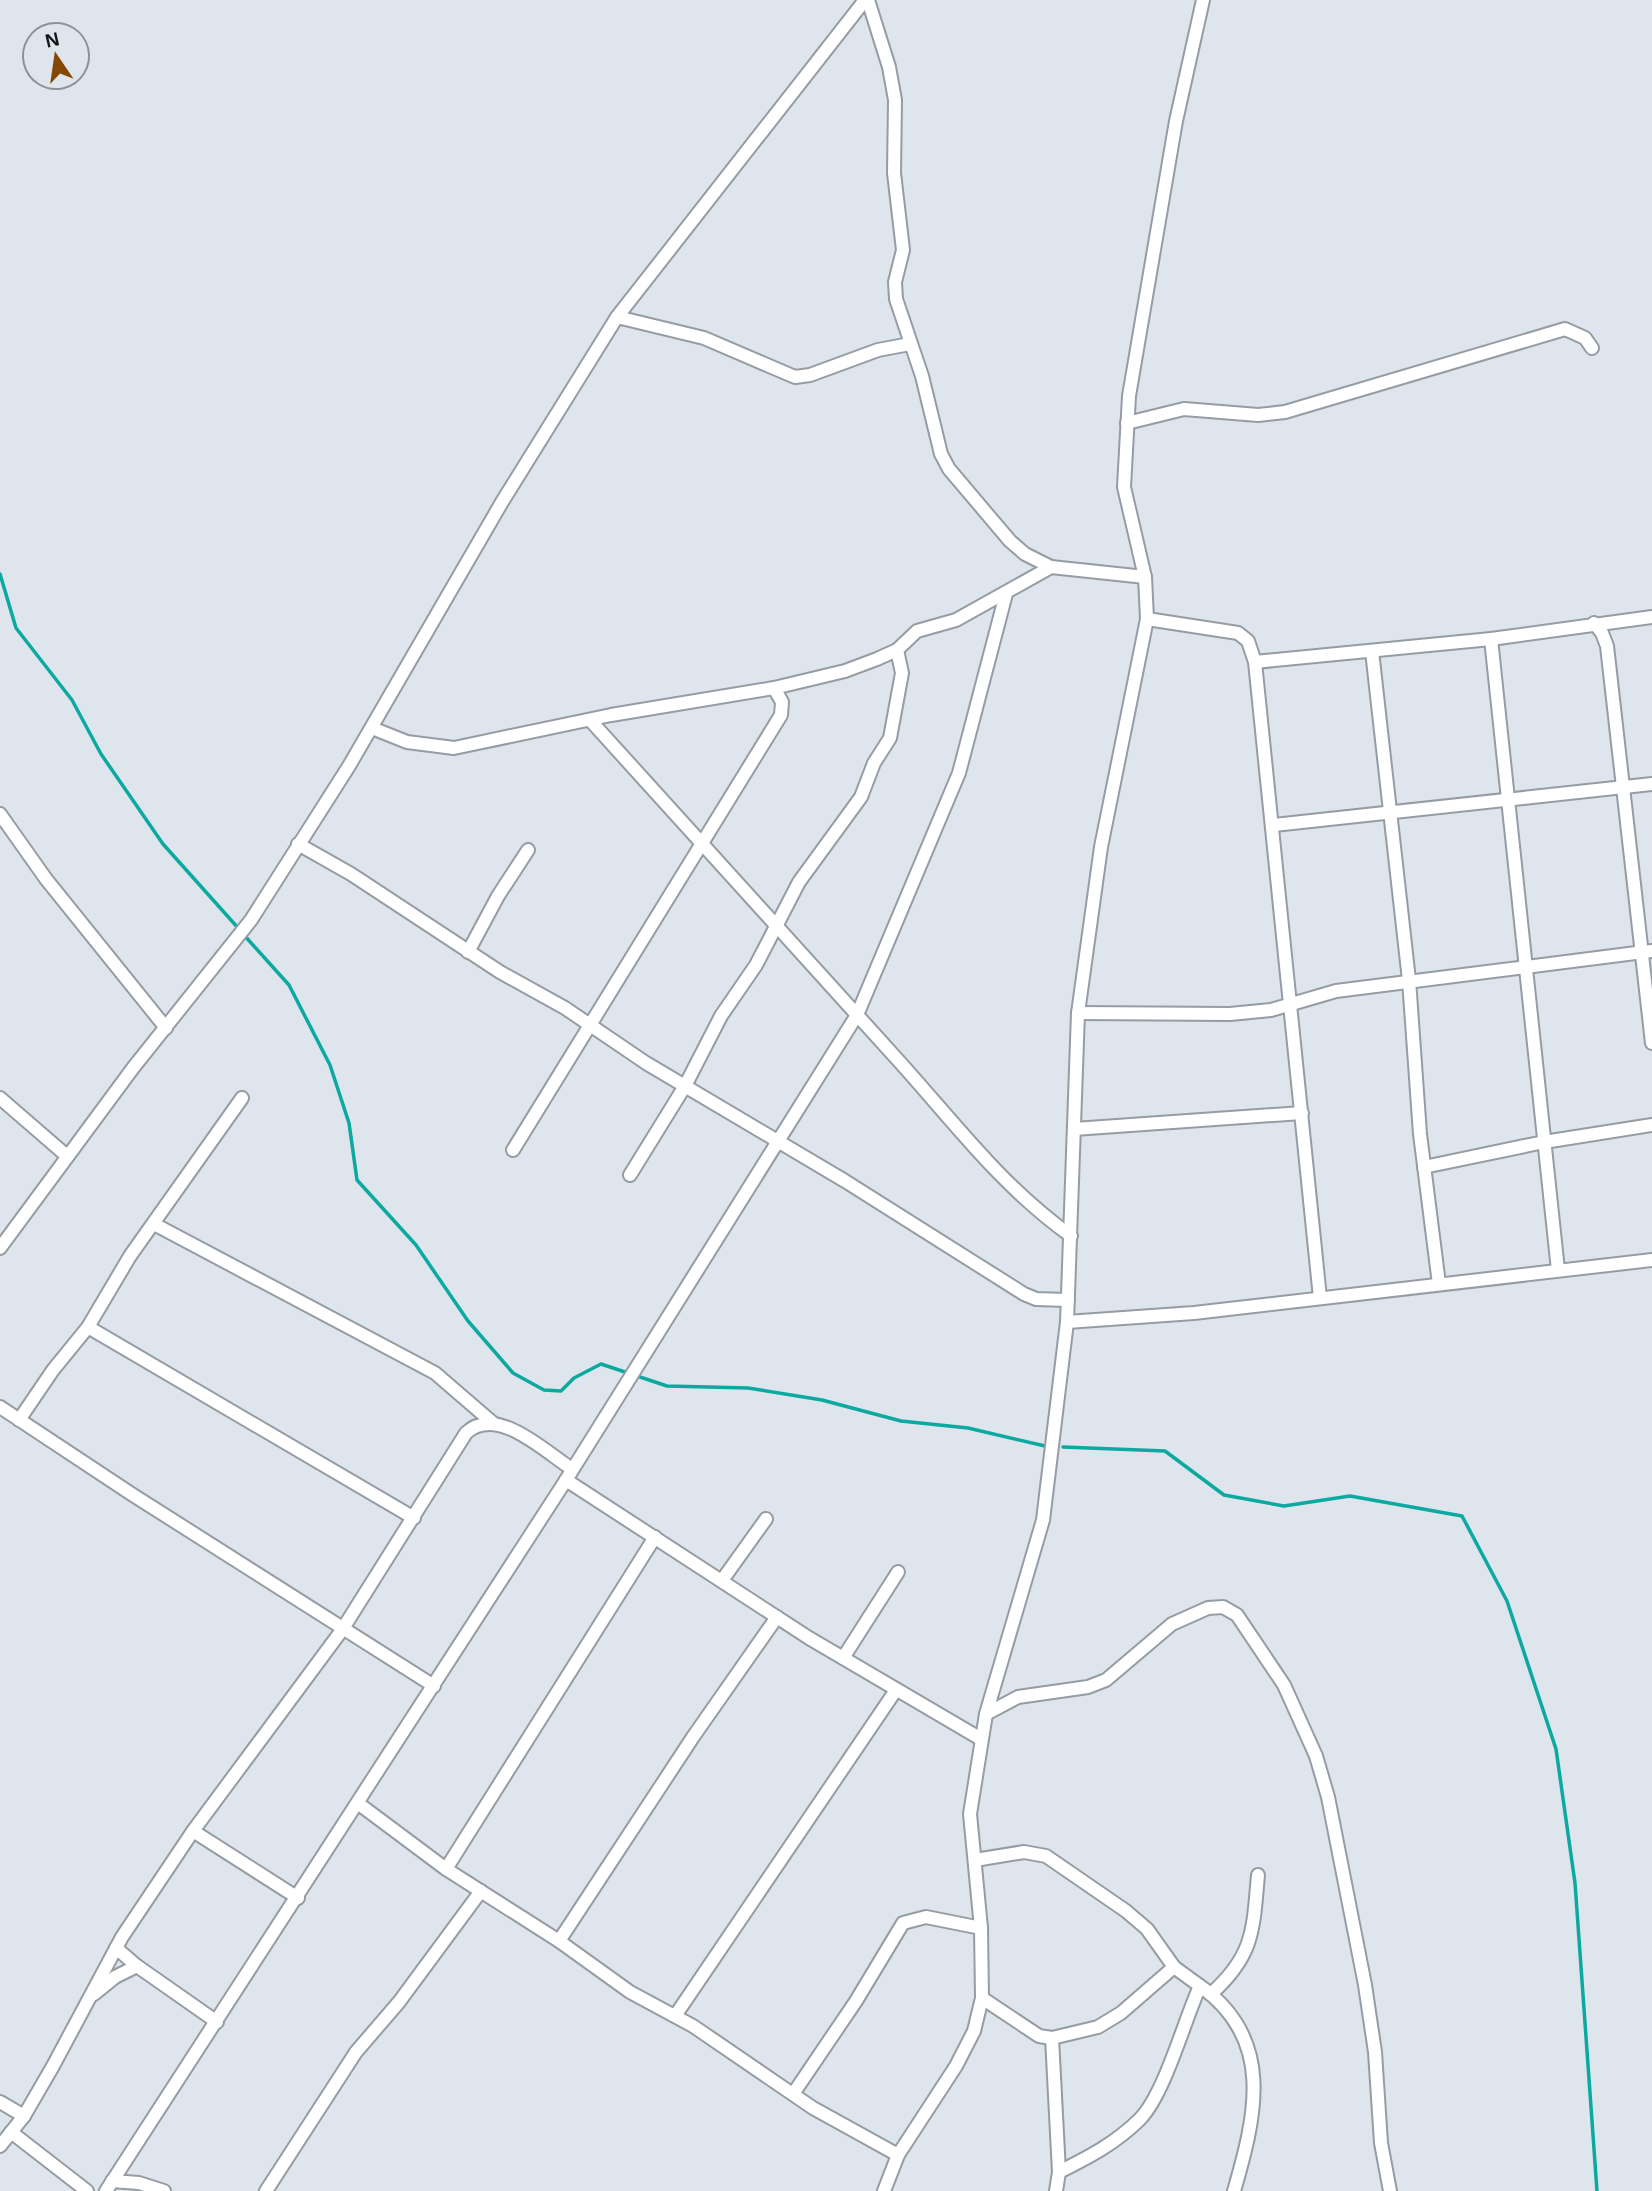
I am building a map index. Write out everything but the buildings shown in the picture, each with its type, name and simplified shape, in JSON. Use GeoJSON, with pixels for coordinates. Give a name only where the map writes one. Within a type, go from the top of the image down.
{"type":"FeatureCollection","features":[{"type":"Feature","properties":{"kind":"street"},"geometry":{"type":"LineString","coordinates":[[0,1248],[67,1156],[251,920],[372,727],[502,502],[617,317],[867,0]]}},
{"type":"Feature","properties":{"kind":"street"},"geometry":{"type":"LineString","coordinates":[[867,0],[889,67],[895,100],[894,173],[903,250],[895,282],[896,299],[922,376],[941,454],[949,468],[1017,547],[1051,568],[1145,577]]}},
{"type":"Feature","properties":{"kind":"street"},"geometry":{"type":"LineString","coordinates":[[884,2191],[898,2155],[956,2066],[974,2031],[982,1998],[981,1928],[970,1814],[986,1714],[1043,1520],[1067,1322],[1078,1013],[1101,848],[1147,619],[1145,577],[1124,487],[1129,396],[1176,121],[1203,0]]}},
{"type":"Feature","properties":{"kind":"street"},"geometry":{"type":"LineString","coordinates":[[617,317],[704,338],[796,377],[810,375],[878,350],[909,344]]}},
{"type":"Feature","properties":{"kind":"street"},"geometry":{"type":"LineString","coordinates":[[1127,423],[1184,409],[1258,415],[1285,412],[1565,329],[1585,338],[1592,348]]}},
{"type":"Feature","properties":{"kind":"street"},"geometry":{"type":"LineString","coordinates":[[372,727],[417,744],[454,748],[590,720],[774,688],[845,671],[897,650],[917,631],[956,620],[1051,568]]}},
{"type":"Feature","properties":{"kind":"street"},"geometry":{"type":"LineString","coordinates":[[109,2186],[359,1804],[857,1015],[959,773],[1006,594]]}},
{"type":"Feature","properties":{"kind":"street"},"geometry":{"type":"LineString","coordinates":[[1255,662],[1491,639],[1652,617]]}},
{"type":"Feature","properties":{"kind":"street"},"geometry":{"type":"LineString","coordinates":[[1147,619],[1238,633],[1248,641],[1255,662],[1274,825],[1320,1298]]}},
{"type":"Feature","properties":{"kind":"street"},"geometry":{"type":"LineString","coordinates":[[1594,623],[1607,646],[1647,952],[1652,1043]]}},
{"type":"Feature","properties":{"kind":"street"},"geometry":{"type":"LineString","coordinates":[[1491,639],[1558,1270]]}},
{"type":"Feature","properties":{"kind":"street"},"geometry":{"type":"LineString","coordinates":[[630,1175],[685,1086],[721,1017],[756,965],[799,882],[861,797],[874,763],[890,738],[902,673],[897,650]]}},
{"type":"Feature","properties":{"kind":"street"},"geometry":{"type":"LineString","coordinates":[[1372,651],[1392,814],[1424,1167],[1439,1283]]}},
{"type":"Feature","properties":{"kind":"street"},"geometry":{"type":"LineString","coordinates":[[513,1150],[781,715],[782,702],[774,688]]}},
{"type":"Feature","properties":{"kind":"street"},"geometry":{"type":"LineString","coordinates":[[590,720],[857,1015],[989,1167],[1035,1210],[1071,1236]]}},
{"type":"Feature","properties":{"kind":"street"},"geometry":{"type":"LineString","coordinates":[[1274,825],[1652,784]]}},
{"type":"Feature","properties":{"kind":"street"},"geometry":{"type":"LineString","coordinates":[[0,814],[46,879],[166,1028]]}},
{"type":"Feature","properties":{"kind":"street"},"geometry":{"type":"LineString","coordinates":[[298,844],[361,880],[468,952],[1024,1294],[1036,1298],[1068,1300]]}},
{"type":"Feature","properties":{"kind":"street"},"geometry":{"type":"LineString","coordinates":[[468,952],[498,896],[528,850]]}},
{"type":"Feature","properties":{"kind":"street"},"geometry":{"type":"LineString","coordinates":[[1078,1013],[1230,1014],[1271,1010],[1336,990],[1647,952]]}},
{"type":"Feature","properties":{"kind":"street"},"geometry":{"type":"LineString","coordinates":[[0,1098],[67,1156]]}},
{"type":"Feature","properties":{"kind":"street"},"geometry":{"type":"LineString","coordinates":[[19,1420],[53,1370],[88,1327],[130,1255],[242,1098]]}},
{"type":"Feature","properties":{"kind":"street"},"geometry":{"type":"LineString","coordinates":[[1074,1129],[1302,1113]]}},
{"type":"Feature","properties":{"kind":"street"},"geometry":{"type":"LineString","coordinates":[[1424,1167],[1544,1142],[1652,1125]]}},
{"type":"Feature","properties":{"kind":"street"},"geometry":{"type":"LineString","coordinates":[[154,1224],[360,1331],[413,1364],[435,1373],[493,1423]]}},
{"type":"Feature","properties":{"kind":"street"},"geometry":{"type":"LineString","coordinates":[[1067,1322],[1194,1313],[1652,1260]]}},
{"type":"Feature","properties":{"kind":"street"},"geometry":{"type":"LineString","coordinates":[[88,1327],[414,1518]]}},
{"type":"Feature","properties":{"kind":"street"},"geometry":{"type":"LineString","coordinates":[[0,1407],[342,1630],[434,1686]]}},
{"type":"Feature","properties":{"kind":"street"},"geometry":{"type":"LineString","coordinates":[[0,2146],[23,2116],[116,1948],[193,1831],[342,1630],[466,1433],[475,1427],[493,1423],[505,1426],[656,1537],[777,1617],[981,1740]]}},
{"type":"Feature","properties":{"kind":"street"},"geometry":{"type":"LineString","coordinates":[[723,1579],[766,1518]]}},
{"type":"Feature","properties":{"kind":"street"},"geometry":{"type":"LineString","coordinates":[[446,1868],[656,1537]]}},
{"type":"Feature","properties":{"kind":"street"},"geometry":{"type":"LineString","coordinates":[[843,1658],[898,1572]]}},
{"type":"Feature","properties":{"kind":"street"},"geometry":{"type":"LineString","coordinates":[[986,1714],[1018,1697],[1088,1687],[1106,1679],[1128,1664],[1172,1624],[1208,1608],[1223,1608],[1237,1615],[1284,1685],[1316,1756],[1328,1797],[1367,1998],[1375,2052],[1381,2143],[1390,2191]]}},
{"type":"Feature","properties":{"kind":"street"},"geometry":{"type":"LineString","coordinates":[[559,1941],[693,1737],[777,1617]]}},
{"type":"Feature","properties":{"kind":"street"},"geometry":{"type":"LineString","coordinates":[[675,2016],[896,1690]]}},
{"type":"Feature","properties":{"kind":"street"},"geometry":{"type":"LineString","coordinates":[[359,1804],[446,1868],[559,1941],[630,1992],[675,2016],[793,2094],[898,2155]]}},
{"type":"Feature","properties":{"kind":"street"},"geometry":{"type":"LineString","coordinates":[[193,1831],[298,1898]]}},
{"type":"Feature","properties":{"kind":"street"},"geometry":{"type":"LineString","coordinates":[[975,1860],[1024,1852],[1046,1856],[1126,1911],[1147,1929],[1174,1967],[1224,2004],[1236,2023],[1255,2070],[1249,2141],[1234,2191]]}},
{"type":"Feature","properties":{"kind":"street"},"geometry":{"type":"LineString","coordinates":[[1211,1994],[1237,1969],[1245,1954],[1254,1927],[1258,1875]]}},
{"type":"Feature","properties":{"kind":"street"},"geometry":{"type":"LineString","coordinates":[[266,2191],[356,2052],[399,2002],[481,1891]]}},
{"type":"Feature","properties":{"kind":"street"},"geometry":{"type":"LineString","coordinates":[[793,2094],[856,2001],[903,1923],[926,1917],[981,1928]]}},
{"type":"Feature","properties":{"kind":"street"},"geometry":{"type":"LineString","coordinates":[[116,1948],[217,2022]]}},
{"type":"Feature","properties":{"kind":"street"},"geometry":{"type":"LineString","coordinates":[[85,2004],[108,1982],[138,1966]]}},
{"type":"Feature","properties":{"kind":"street"},"geometry":{"type":"LineString","coordinates":[[982,1998],[1040,2036],[1052,2038],[1098,2027],[1121,2013],[1174,1967]]}},
{"type":"Feature","properties":{"kind":"street"},"geometry":{"type":"LineString","coordinates":[[1059,2172],[1104,2149],[1142,2117],[1157,2092],[1200,1986]]}},
{"type":"Feature","properties":{"kind":"street"},"geometry":{"type":"LineString","coordinates":[[1052,2038],[1059,2172],[1056,2191]]}},
{"type":"Feature","properties":{"kind":"street"},"geometry":{"type":"LineString","coordinates":[[0,2102],[23,2116]]}},
{"type":"Feature","properties":{"kind":"street"},"geometry":{"type":"LineString","coordinates":[[11,2132],[87,2191]]}},
{"type":"Feature","properties":{"kind":"street"},"geometry":{"type":"LineString","coordinates":[[109,2186],[139,2183],[164,2191]]}},
{"type":"Feature","properties":{"kind":"waterway"},"geometry":{"type":"LineString","coordinates":[[0,574],[16,628],[72,700],[101,754],[163,844],[239,929]]}},
{"type":"Feature","properties":{"kind":"waterway"},"geometry":{"type":"LineString","coordinates":[[244,935],[289,985],[330,1065],[349,1123],[357,1180],[416,1245],[468,1321],[513,1373],[544,1390],[561,1391],[574,1378],[601,1364],[667,1386],[748,1388],[822,1400],[901,1421],[968,1428],[1045,1446]]}},
{"type":"Feature","properties":{"kind":"waterway"},"geometry":{"type":"LineString","coordinates":[[1063,1447],[1165,1451],[1224,1495],[1284,1506],[1350,1496],[1462,1516],[1507,1601],[1556,1749],[1575,1883],[1597,2191]]}}]}
